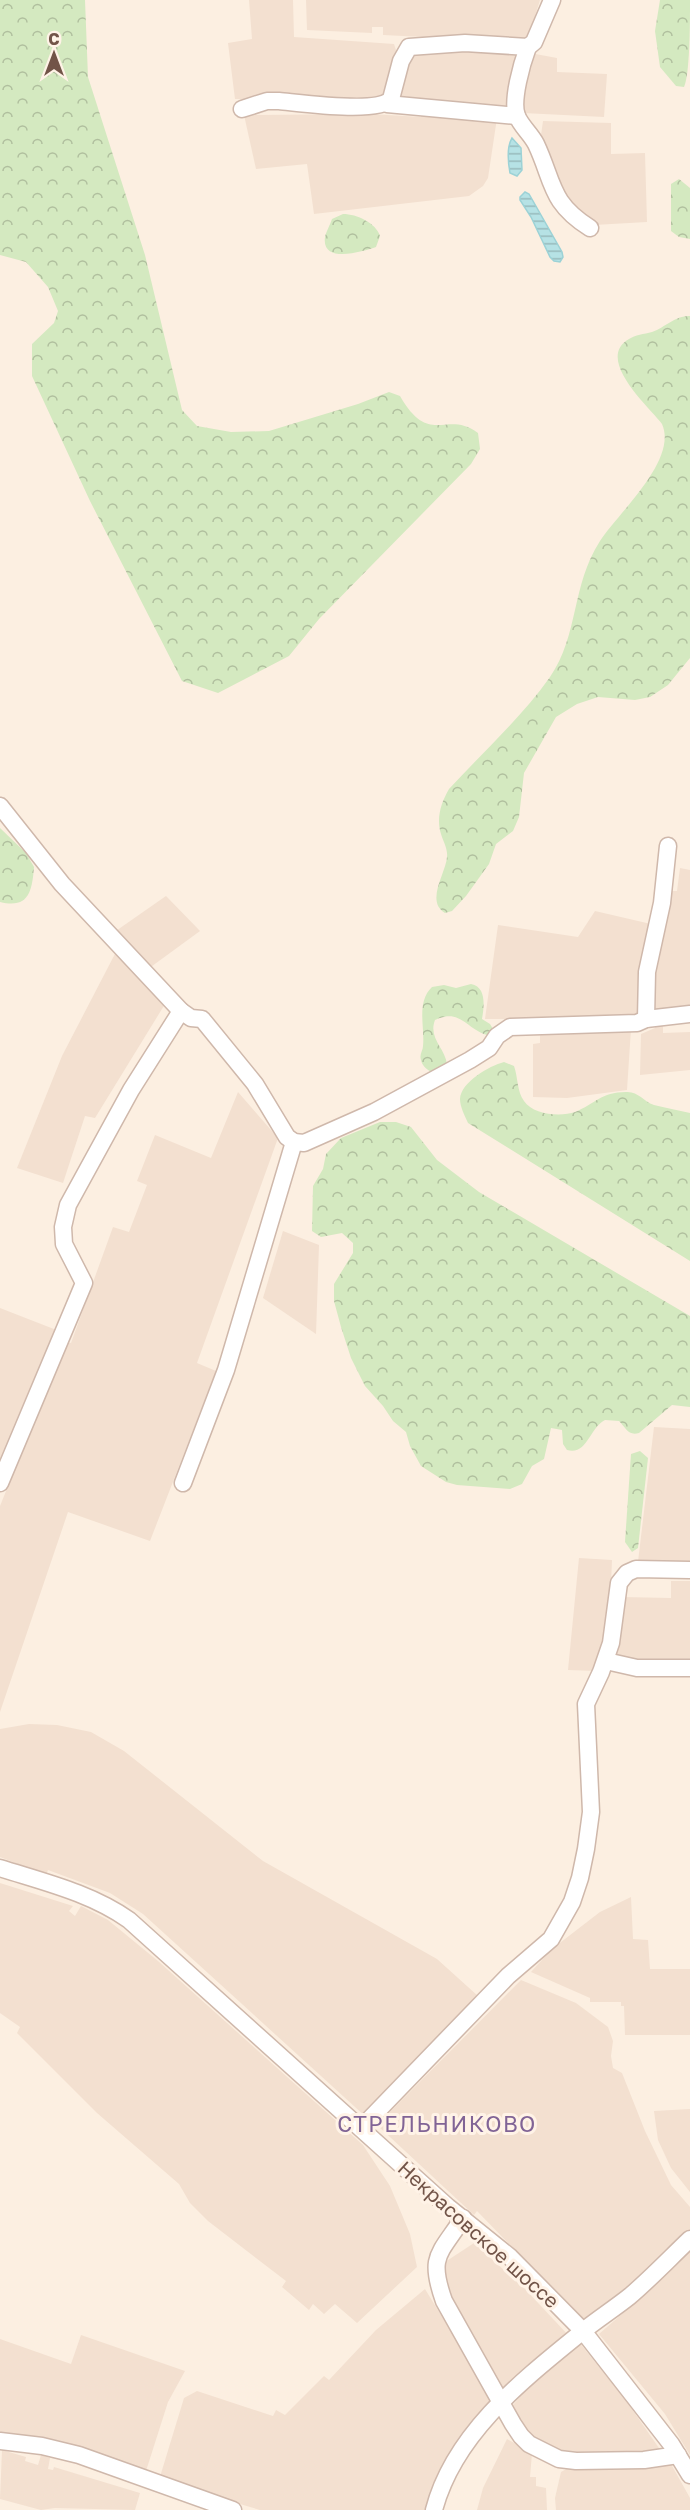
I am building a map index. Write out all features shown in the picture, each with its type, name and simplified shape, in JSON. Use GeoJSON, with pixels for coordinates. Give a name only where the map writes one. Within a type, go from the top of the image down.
{"type":"FeatureCollection","features":[{"type":"Feature","properties":{"kind":"street"},"geometry":{"type":"LineString","coordinates":[[552,0],[534,42],[528,47],[521,67],[517,116],[536,145],[556,197],[572,215],[590,228]]}},
{"type":"Feature","properties":{"kind":"street"},"geometry":{"type":"LineString","coordinates":[[387,104],[394,93],[401,61],[409,47],[465,43],[528,47]]}},
{"type":"Feature","properties":{"kind":"street"},"geometry":{"type":"LineString","coordinates":[[242,109],[267,101],[279,101],[358,107],[387,104],[517,116]]}},
{"type":"Feature","properties":{"kind":"street"},"geometry":{"type":"LineString","coordinates":[[0,806],[62,884],[181,1011],[190,1018],[202,1019],[220,1039],[255,1084],[287,1137],[294,1142],[304,1143],[344,1127],[423,1087],[489,1048],[497,1036],[510,1027],[637,1023],[646,1018],[690,1014]]}},
{"type":"Feature","properties":{"kind":"street"},"geometry":{"type":"LineString","coordinates":[[646,1018],[647,972],[662,903],[668,846]]}},
{"type":"Feature","properties":{"kind":"street"},"geometry":{"type":"LineString","coordinates":[[0,1483],[84,1283],[64,1244],[63,1227],[68,1204],[131,1090],[181,1011]]}},
{"type":"Feature","properties":{"kind":"street"},"geometry":{"type":"LineString","coordinates":[[183,1482],[226,1370],[294,1142]]}},
{"type":"Feature","properties":{"kind":"street"},"geometry":{"type":"LineString","coordinates":[[362,2127],[508,1976],[551,1939],[572,1902],[580,1878],[591,1812],[586,1704],[606,1661],[615,1622],[619,1583],[627,1573],[636,1569],[690,1570]]}},
{"type":"Feature","properties":{"kind":"street"},"geometry":{"type":"LineString","coordinates":[[606,1661],[637,1668],[690,1668]]}},
{"type":"Feature","properties":{"kind":"street","name":"Некрасовское шоссе"},"geometry":{"type":"LineString","coordinates":[[0,1868],[89,1897],[112,1908],[510,2257],[583,2331],[690,2475]]}},
{"type":"Feature","properties":{"kind":"street"},"geometry":{"type":"LineString","coordinates":[[463,2218],[436,2260],[436,2279],[444,2301],[521,2436],[543,2453],[559,2459],[598,2462],[678,2456]]}},
{"type":"Feature","properties":{"kind":"street"},"geometry":{"type":"LineString","coordinates":[[434,2510],[448,2471],[462,2448],[502,2402],[583,2331],[630,2296],[690,2239]]}},
{"type":"Feature","properties":{"kind":"street"},"geometry":{"type":"LineString","coordinates":[[0,2441],[42,2446],[79,2455],[233,2510]]}},
{"type":"Feature","properties":{"kind":"shaded area"},"geometry":{"type":"Polygon","coordinates":[[[249,0],[293,0],[294,37],[394,44],[396,50],[387,95],[384,99],[235,99],[228,43],[252,39],[249,0]]]}},
{"type":"Feature","properties":{"kind":"shaded area"},"geometry":{"type":"Polygon","coordinates":[[[306,0],[540,0],[527,42],[383,35],[383,27],[372,27],[372,33],[307,30],[306,0]]]}},
{"type":"Feature","properties":{"kind":"shaded area"},"geometry":{"type":"Polygon","coordinates":[[[444,49],[519,54],[511,105],[505,109],[403,100],[400,97],[408,57],[416,51],[444,49]]]}},
{"type":"Feature","properties":{"kind":"shaded area"},"geometry":{"type":"Polygon","coordinates":[[[530,53],[557,58],[557,72],[607,74],[604,117],[523,113],[521,98],[530,53]]]}},
{"type":"Feature","properties":{"kind":"shaded area"},"geometry":{"type":"Polygon","coordinates":[[[422,112],[497,118],[488,178],[483,186],[469,196],[314,214],[307,164],[256,169],[244,115],[371,114],[421,117],[422,112]]]}},
{"type":"Feature","properties":{"kind":"shaded area"},"geometry":{"type":"Polygon","coordinates":[[[543,121],[611,123],[611,154],[645,153],[647,222],[594,225],[572,209],[540,142],[543,121]]]}},
{"type":"Feature","properties":{"kind":"shaded area"},"geometry":{"type":"Polygon","coordinates":[[[680,868],[690,870],[690,1010],[651,1013],[650,976],[671,891],[677,891],[680,868]]]}},
{"type":"Feature","properties":{"kind":"shaded area"},"geometry":{"type":"Polygon","coordinates":[[[166,896],[200,931],[148,969],[113,933],[166,896]]]}},
{"type":"Feature","properties":{"kind":"shaded area"},"geometry":{"type":"Polygon","coordinates":[[[595,911],[651,924],[641,1015],[485,1019],[498,925],[578,937],[595,911]]]}},
{"type":"Feature","properties":{"kind":"shaded area"},"geometry":{"type":"Polygon","coordinates":[[[117,950],[165,1004],[95,1118],[85,1116],[63,1183],[17,1168],[62,1056],[117,950]]]}},
{"type":"Feature","properties":{"kind":"shaded area"},"geometry":{"type":"Polygon","coordinates":[[[663,1023],[663,1033],[690,1032],[690,1070],[640,1075],[641,1034],[655,1028],[655,1024],[663,1023]]]}},
{"type":"Feature","properties":{"kind":"shaded area"},"geometry":{"type":"Polygon","coordinates":[[[631,1029],[627,1090],[567,1098],[533,1097],[533,1044],[540,1043],[540,1032],[631,1029]]]}},
{"type":"Feature","properties":{"kind":"shaded area"},"geometry":{"type":"Polygon","coordinates":[[[238,1092],[278,1138],[197,1363],[216,1371],[150,1541],[68,1512],[0,1712],[0,1506],[66,1342],[71,1343],[113,1227],[129,1232],[147,1185],[137,1181],[155,1135],[211,1158],[238,1092]]]}},
{"type":"Feature","properties":{"kind":"shaded area"},"geometry":{"type":"Polygon","coordinates":[[[283,1231],[319,1245],[316,1334],[263,1298],[283,1231]]]}},
{"type":"Feature","properties":{"kind":"shaded area"},"geometry":{"type":"Polygon","coordinates":[[[0,1308],[59,1331],[0,1468],[0,1308]]]}},
{"type":"Feature","properties":{"kind":"shaded area"},"geometry":{"type":"Polygon","coordinates":[[[654,1427],[690,1429],[690,1564],[638,1562],[654,1427]]]}},
{"type":"Feature","properties":{"kind":"shaded area"},"geometry":{"type":"Polygon","coordinates":[[[579,1558],[612,1560],[609,1632],[597,1671],[568,1670],[579,1558]]]}},
{"type":"Feature","properties":{"kind":"shaded area"},"geometry":{"type":"Polygon","coordinates":[[[671,1581],[690,1581],[690,1667],[614,1658],[622,1597],[671,1598],[671,1581]]]}},
{"type":"Feature","properties":{"kind":"shaded area"},"geometry":{"type":"Polygon","coordinates":[[[29,1724],[57,1725],[91,1732],[124,1751],[263,1861],[437,1959],[478,1996],[366,2117],[143,1914],[110,1893],[48,1870],[46,1875],[0,1857],[0,1729],[29,1724]]]}},
{"type":"Feature","properties":{"kind":"shaded area"},"geometry":{"type":"Polygon","coordinates":[[[0,1883],[73,1906],[69,1911],[75,1916],[81,1906],[108,1920],[158,1961],[363,2145],[390,2186],[410,2234],[417,2267],[357,2323],[335,2304],[324,2314],[313,2304],[309,2310],[282,2287],[286,2281],[208,2221],[190,2203],[179,2184],[97,2113],[17,2033],[20,2027],[0,2013],[0,1883]]]}},
{"type":"Feature","properties":{"kind":"shaded area"},"geometry":{"type":"Polygon","coordinates":[[[631,1897],[633,1939],[648,1940],[650,1969],[690,1969],[690,2035],[625,2035],[624,2006],[621,2006],[621,2002],[590,2002],[590,1998],[531,1972],[552,1949],[600,1912],[631,1897]]]}},
{"type":"Feature","properties":{"kind":"shaded area"},"geometry":{"type":"Polygon","coordinates":[[[521,1980],[576,2003],[608,2027],[613,2041],[611,2056],[613,2068],[622,2073],[645,2131],[671,2185],[690,2207],[690,2231],[587,2324],[477,2211],[474,2215],[377,2125],[521,1980]]]}},
{"type":"Feature","properties":{"kind":"shaded area"},"geometry":{"type":"Polygon","coordinates":[[[690,2109],[690,2192],[671,2168],[658,2140],[654,2111],[690,2109]]]}},
{"type":"Feature","properties":{"kind":"shaded area"},"geometry":{"type":"Polygon","coordinates":[[[474,2243],[525,2289],[570,2337],[502,2393],[461,2327],[439,2266],[474,2243]]]}},
{"type":"Feature","properties":{"kind":"shaded area"},"geometry":{"type":"Polygon","coordinates":[[[690,2251],[690,2455],[665,2414],[599,2334],[690,2251]]]}},
{"type":"Feature","properties":{"kind":"shaded area"},"geometry":{"type":"Polygon","coordinates":[[[425,2289],[493,2400],[448,2459],[425,2510],[260,2510],[159,2480],[184,2398],[197,2391],[273,2416],[276,2410],[285,2415],[324,2376],[329,2380],[376,2330],[425,2289]]]}},
{"type":"Feature","properties":{"kind":"shaded area"},"geometry":{"type":"Polygon","coordinates":[[[81,2335],[185,2371],[168,2402],[146,2471],[0,2436],[0,2339],[71,2364],[81,2335]]]}},
{"type":"Feature","properties":{"kind":"shaded area"},"geometry":{"type":"Polygon","coordinates":[[[579,2342],[627,2402],[661,2451],[583,2457],[544,2448],[524,2431],[514,2416],[513,2405],[540,2375],[579,2342]]]}},
{"type":"Feature","properties":{"kind":"shaded area"},"geometry":{"type":"Polygon","coordinates":[[[507,2439],[532,2453],[530,2477],[536,2477],[536,2486],[546,2488],[547,2510],[477,2510],[483,2488],[507,2439]]]}},
{"type":"Feature","properties":{"kind":"shaded area"},"geometry":{"type":"Polygon","coordinates":[[[2,2450],[26,2457],[25,2461],[38,2465],[41,2455],[50,2458],[48,2469],[53,2470],[54,2467],[140,2493],[135,2510],[55,2508],[41,2510],[0,2499],[2,2450]]]}},
{"type":"Feature","properties":{"kind":"shaded area"},"geometry":{"type":"Polygon","coordinates":[[[671,2464],[690,2498],[690,2510],[556,2510],[555,2498],[561,2472],[568,2468],[606,2470],[671,2464]]]}},
{"type":"Feature","properties":{"kind":"green space"},"geometry":{"type":"Polygon","coordinates":[[[0,0],[85,0],[88,77],[145,255],[182,410],[197,426],[231,432],[269,431],[358,404],[389,392],[400,396],[420,420],[438,425],[457,424],[478,433],[480,449],[471,464],[319,619],[289,656],[218,693],[182,681],[90,501],[32,376],[32,344],[54,323],[58,311],[48,287],[26,262],[0,255],[0,0]]]}},
{"type":"Feature","properties":{"kind":"green space"},"geometry":{"type":"Polygon","coordinates":[[[660,0],[690,0],[689,59],[684,87],[676,86],[660,67],[655,31],[660,0]]]}},
{"type":"Feature","properties":{"kind":"green space"},"geometry":{"type":"Polygon","coordinates":[[[679,179],[690,188],[690,239],[679,237],[671,231],[671,184],[679,179]]]}},
{"type":"Feature","properties":{"kind":"green space"},"geometry":{"type":"Polygon","coordinates":[[[343,214],[360,218],[370,223],[378,231],[380,236],[376,247],[344,254],[330,251],[326,246],[326,233],[332,219],[343,214]]]}},
{"type":"Feature","properties":{"kind":"green space"},"geometry":{"type":"Polygon","coordinates":[[[684,316],[690,316],[690,658],[668,685],[650,697],[635,700],[598,697],[577,704],[556,717],[524,773],[519,817],[513,831],[496,844],[489,864],[466,896],[452,911],[445,913],[439,908],[437,894],[447,857],[439,822],[446,794],[527,707],[550,677],[566,644],[584,575],[591,558],[600,541],[644,485],[662,453],[665,438],[662,424],[628,383],[618,358],[620,348],[631,338],[652,332],[684,316]]]}},
{"type":"Feature","properties":{"kind":"green space"},"geometry":{"type":"Polygon","coordinates":[[[0,828],[26,853],[34,867],[30,890],[23,900],[17,903],[0,902],[0,828]]]}},
{"type":"Feature","properties":{"kind":"green space"},"geometry":{"type":"Polygon","coordinates":[[[471,984],[480,989],[482,993],[484,1003],[482,1019],[493,1029],[487,1035],[451,1016],[435,1020],[433,1026],[435,1038],[447,1064],[434,1073],[424,1066],[421,1058],[424,1000],[432,987],[444,985],[456,988],[471,984]]]}},
{"type":"Feature","properties":{"kind":"green space"},"geometry":{"type":"Polygon","coordinates":[[[504,1062],[514,1066],[524,1101],[528,1106],[540,1112],[569,1114],[604,1096],[626,1092],[634,1093],[654,1105],[690,1113],[690,1261],[468,1123],[460,1099],[465,1087],[491,1067],[504,1062]]]}},
{"type":"Feature","properties":{"kind":"green space"},"geometry":{"type":"Polygon","coordinates":[[[380,1122],[396,1122],[411,1127],[437,1160],[479,1192],[690,1316],[690,1407],[672,1405],[635,1434],[628,1431],[619,1421],[605,1420],[584,1445],[574,1451],[567,1450],[563,1444],[562,1430],[551,1428],[544,1459],[532,1466],[522,1484],[510,1489],[457,1485],[446,1482],[421,1466],[410,1446],[406,1432],[393,1421],[365,1386],[351,1358],[341,1327],[334,1301],[334,1284],[353,1253],[353,1243],[342,1233],[321,1237],[312,1231],[313,1186],[323,1169],[326,1154],[341,1138],[380,1122]]]}},
{"type":"Feature","properties":{"kind":"green space"},"geometry":{"type":"Polygon","coordinates":[[[640,1451],[648,1458],[638,1548],[632,1552],[625,1542],[631,1454],[640,1451]]]}},
{"type":"Feature","properties":{"kind":"water"},"geometry":{"type":"Polygon","coordinates":[[[512,138],[521,148],[522,170],[517,176],[510,173],[508,151],[512,138]]]}},
{"type":"Feature","properties":{"kind":"water"},"geometry":{"type":"Polygon","coordinates":[[[525,192],[529,194],[562,252],[563,257],[560,262],[550,257],[531,217],[520,200],[525,192]]]}},
{"type":"Feature","properties":{"kind":"district","name":"СТРЕЛЬНИКОВО"},"geometry":{"type":"Point","coordinates":[437,2123]}}]}
